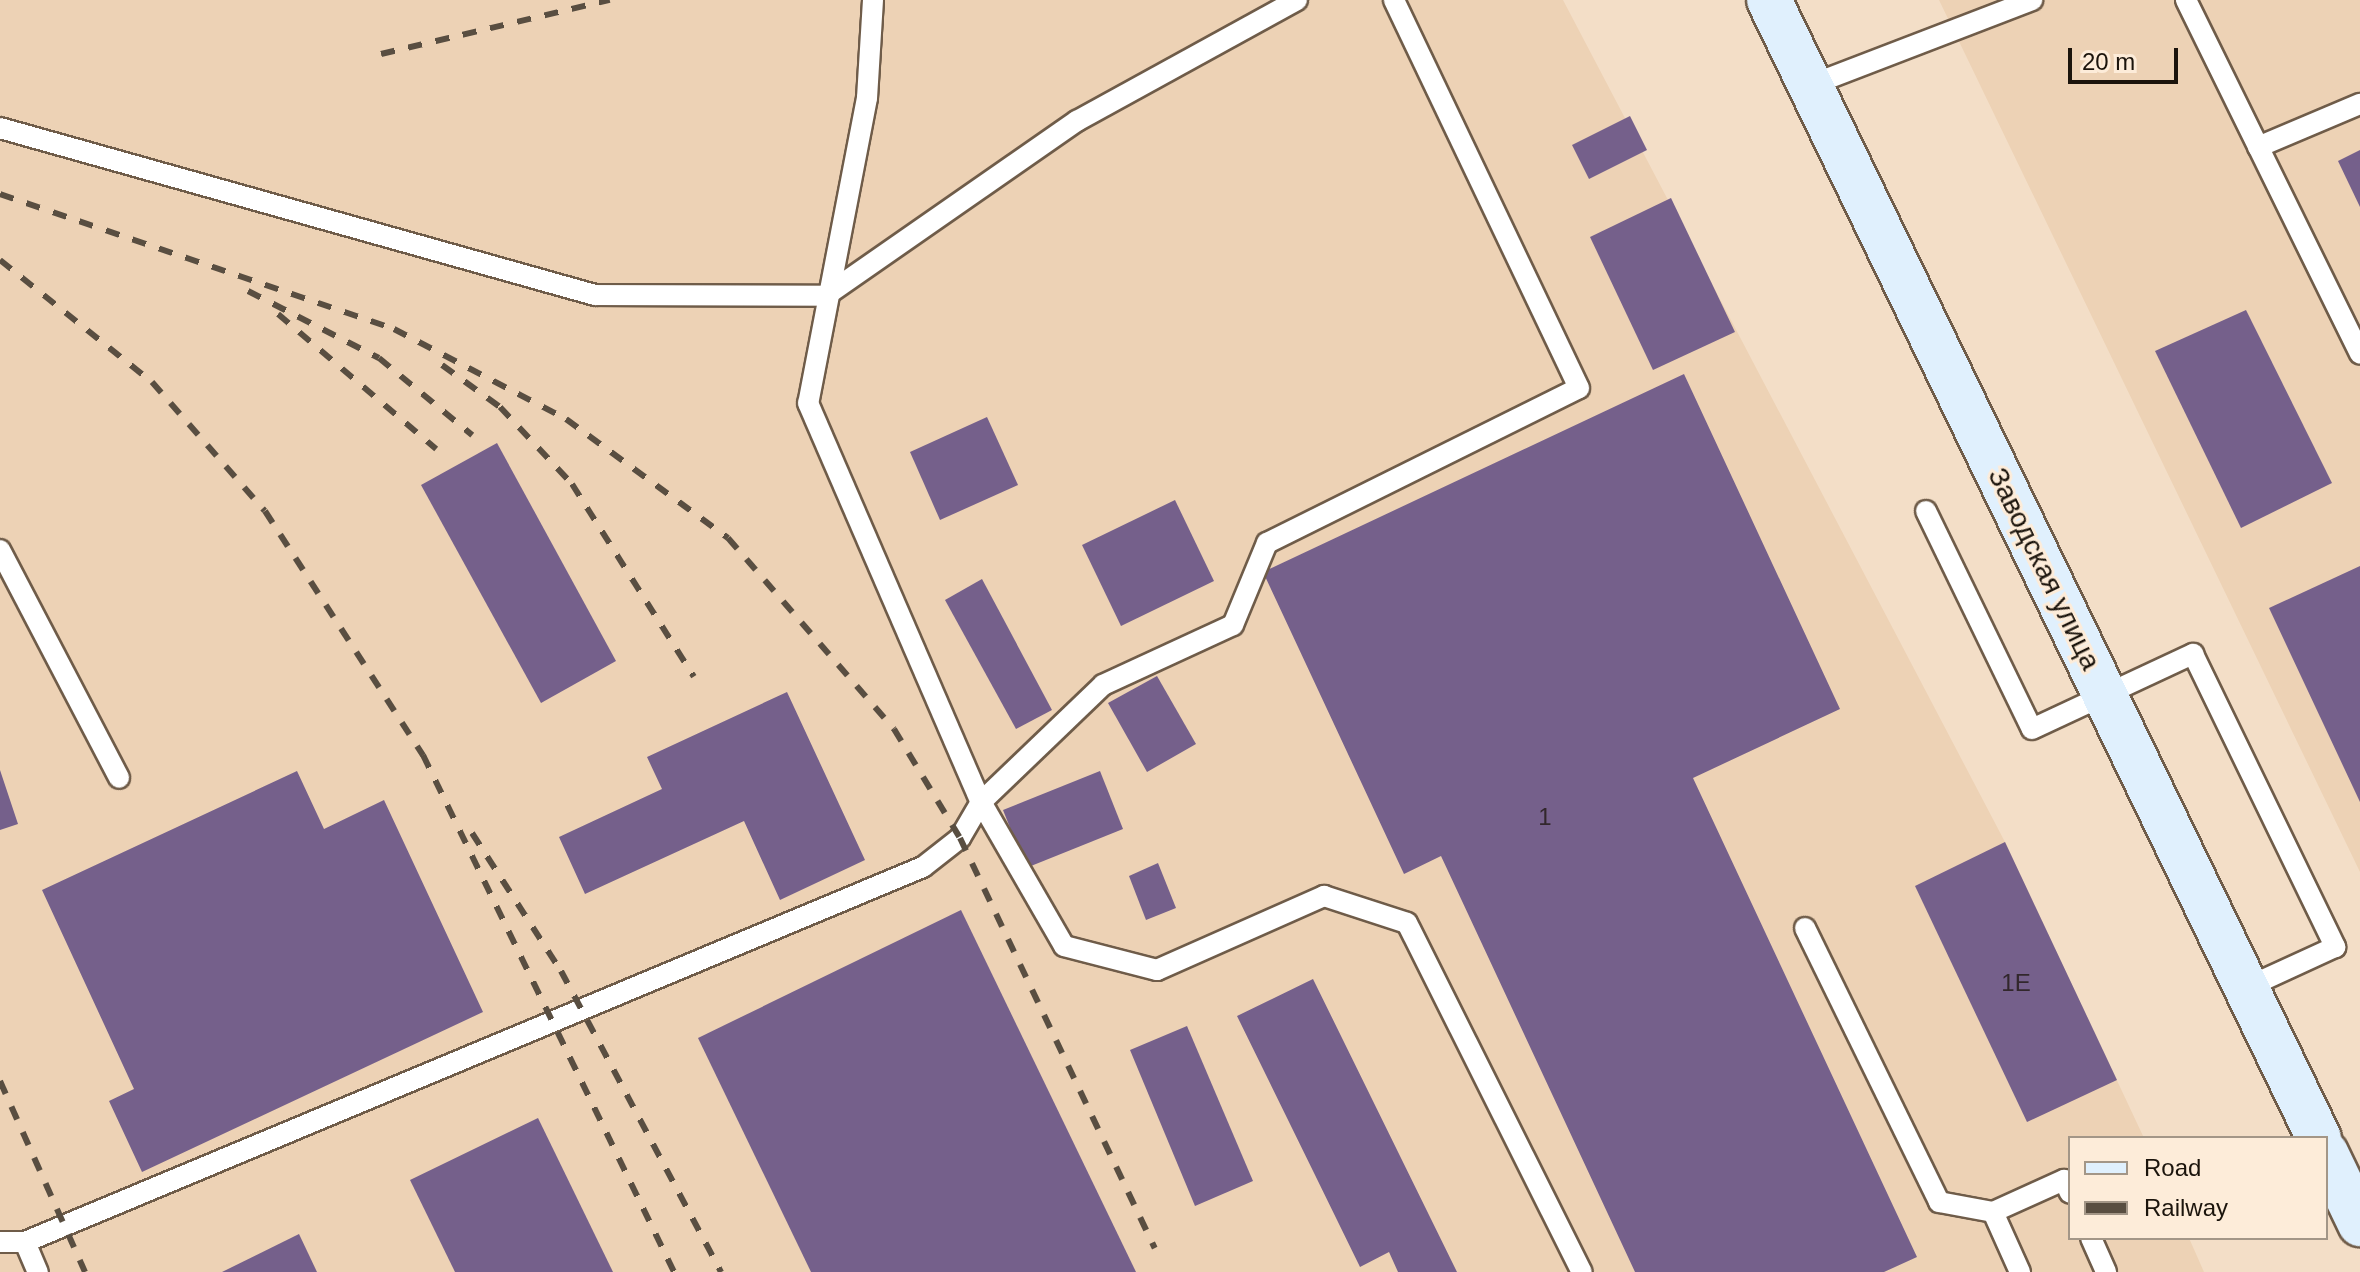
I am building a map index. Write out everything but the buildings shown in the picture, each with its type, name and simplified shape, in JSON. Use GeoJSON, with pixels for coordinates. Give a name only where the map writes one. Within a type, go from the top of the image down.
{"type":"FeatureCollection","features":[{"type":"Feature","properties":{"kind":"street","name":"Заводская улица"},"geometry":{"type":"LineString","coordinates":[[1769,0],[2318,1136]]}},
{"type":"Feature","properties":{"kind":"street"},"geometry":{"type":"LineString","coordinates":[[2328,1157],[2360,1224]]}},
{"type":"Feature","properties":{"kind":"lane"},"geometry":{"type":"LineString","coordinates":[[873,0],[867,98],[825,296],[808,403],[981,802],[1064,946],[1157,970],[1324,896],[1407,923],[1582,1272]]}},
{"type":"Feature","properties":{"kind":"lane"},"geometry":{"type":"LineString","coordinates":[[0,128],[595,295],[825,296],[1077,121],[1297,0]]}},
{"type":"Feature","properties":{"kind":"lane"},"geometry":{"type":"LineString","coordinates":[[0,1242],[25,1242],[923,867],[960,838],[981,802],[1103,685],[1233,625],[1267,543],[1579,388],[1394,0]]}},
{"type":"Feature","properties":{"kind":"lane"},"geometry":{"type":"LineString","coordinates":[[1811,85],[2032,0]]}},
{"type":"Feature","properties":{"kind":"lane"},"geometry":{"type":"LineString","coordinates":[[2186,0],[2360,353]]}},
{"type":"Feature","properties":{"kind":"lane"},"geometry":{"type":"LineString","coordinates":[[2258,147],[2360,104]]}},
{"type":"Feature","properties":{"kind":"lane"},"geometry":{"type":"LineString","coordinates":[[1926,511],[2032,729],[2193,654],[2335,947],[2246,988]]}},
{"type":"Feature","properties":{"kind":"lane"},"geometry":{"type":"LineString","coordinates":[[0,550],[119,778]]}},
{"type":"Feature","properties":{"kind":"lane"},"geometry":{"type":"LineString","coordinates":[[1805,928],[1939,1202],[1993,1212],[2064,1180],[2068,1189]]}},
{"type":"Feature","properties":{"kind":"lane"},"geometry":{"type":"LineString","coordinates":[[1993,1212],[2020,1272]]}},
{"type":"Feature","properties":{"kind":"lane"},"geometry":{"type":"LineString","coordinates":[[2092,1240],[2106,1272]]}},
{"type":"Feature","properties":{"kind":"lane"},"geometry":{"type":"LineString","coordinates":[[25,1242],[38,1272]]}},
{"type":"Feature","properties":{"kind":"shaded area"},"geometry":{"type":"Polygon","coordinates":[[[0,0],[1563,0],[2005,842],[2143,1136],[2068,1136],[2068,1240],[2190,1240],[2204,1272],[0,1272],[0,0]]]}},
{"type":"Feature","properties":{"kind":"shaded area"},"geometry":{"type":"Polygon","coordinates":[[[1939,0],[2360,0],[2360,872],[2221,584],[1939,0]]]}},
{"type":"Feature","properties":{"kind":"railway"},"geometry":{"type":"LineString","coordinates":[[381,54],[610,0]]}},
{"type":"Feature","properties":{"kind":"railway"},"geometry":{"type":"LineString","coordinates":[[0,194],[394,329],[566,419],[728,538],[894,729],[960,838],[1155,1248]]}},
{"type":"Feature","properties":{"kind":"railway"},"geometry":{"type":"LineString","coordinates":[[0,260],[152,382],[265,511],[423,755],[674,1272]]}},
{"type":"Feature","properties":{"kind":"railway"},"geometry":{"type":"LineString","coordinates":[[248,291],[379,358],[472,435]]}},
{"type":"Feature","properties":{"kind":"railway"},"geometry":{"type":"LineString","coordinates":[[278,314],[436,449]]}},
{"type":"Feature","properties":{"kind":"railway"},"geometry":{"type":"LineString","coordinates":[[442,365],[500,407],[572,484],[694,677]]}},
{"type":"Feature","properties":{"kind":"railway"},"geometry":{"type":"LineString","coordinates":[[472,833],[561,971],[721,1272]]}},
{"type":"Feature","properties":{"kind":"railway"},"geometry":{"type":"LineString","coordinates":[[0,1081],[85,1272]]}}]}
